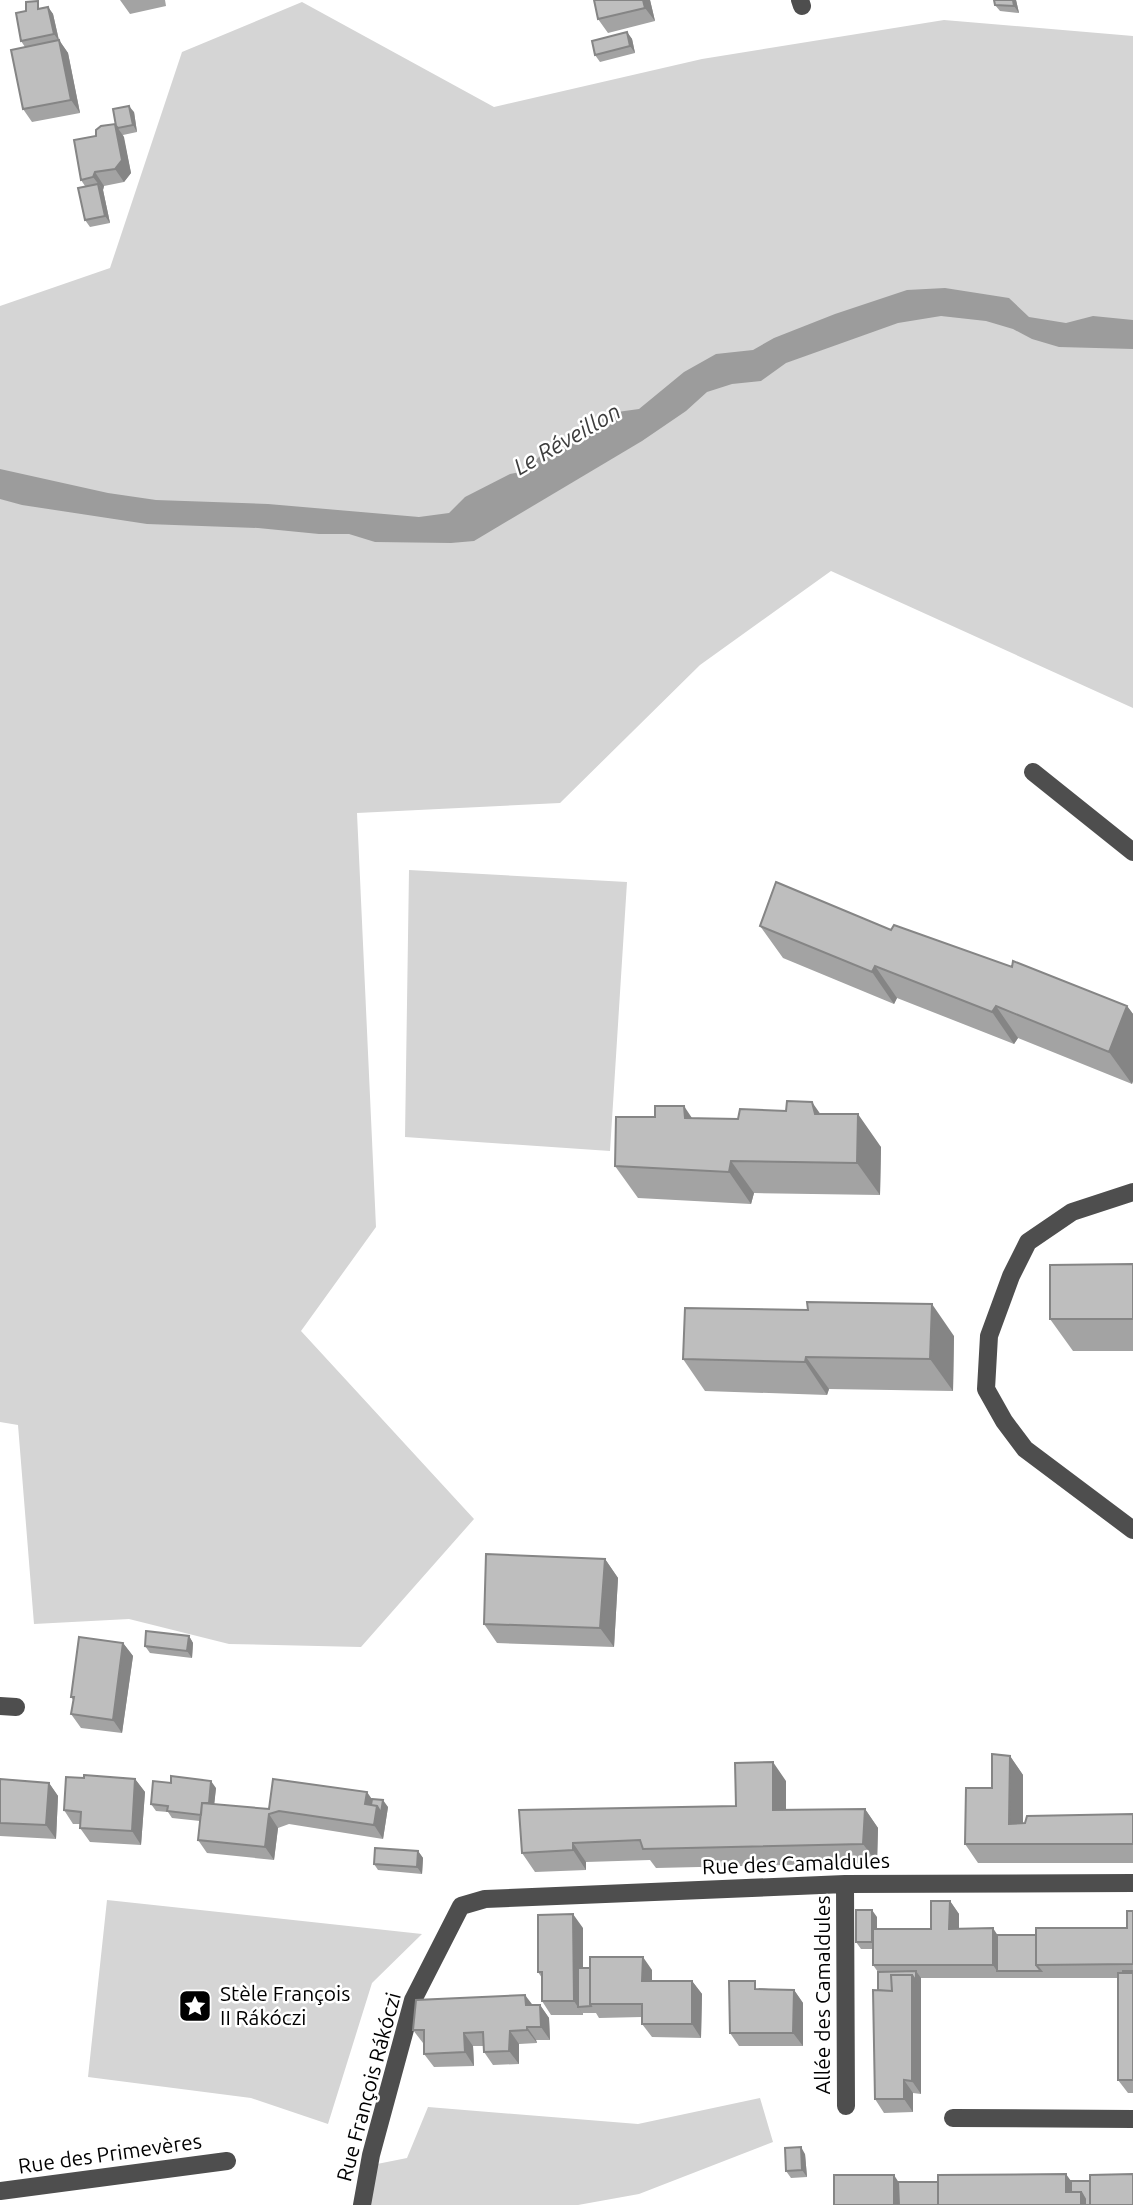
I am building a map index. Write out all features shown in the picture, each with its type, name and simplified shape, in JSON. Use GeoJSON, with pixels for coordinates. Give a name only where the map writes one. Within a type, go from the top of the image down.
{"type":"FeatureCollection","features":[{"type":"Feature","properties":{"kind":"street"},"geometry":{"type":"LineString","coordinates":[[1033,772],[1133,852]]}},
{"type":"Feature","properties":{"kind":"street"},"geometry":{"type":"LineString","coordinates":[[1133,1192],[1072,1212],[1028,1242],[1011,1276],[989,1336],[986,1389],[1004,1421],[1025,1449],[1133,1530]]}},
{"type":"Feature","properties":{"kind":"street","name":"Rue des Camaldules"},"geometry":{"type":"LineString","coordinates":[[461,1906],[485,1899],[845,1884],[1133,1883]]}},
{"type":"Feature","properties":{"kind":"street","name":"Allée des Camaldules"},"geometry":{"type":"LineString","coordinates":[[845,1884],[846,2106]]}},
{"type":"Feature","properties":{"kind":"street","name":"Rue François Rákóczi"},"geometry":{"type":"LineString","coordinates":[[362,2205],[371,2155],[412,2000],[461,1906]]}},
{"type":"Feature","properties":{"kind":"street"},"geometry":{"type":"LineString","coordinates":[[953,2118],[1133,2119]]}},
{"type":"Feature","properties":{"kind":"street","name":"Rue des Primevères"},"geometry":{"type":"LineString","coordinates":[[0,2191],[227,2161]]}},
{"type":"Feature","properties":{"kind":"shaded area"},"geometry":{"type":"Polygon","coordinates":[[[302,2],[494,107],[702,59],[944,20],[1133,36],[1133,708],[831,571],[700,665],[560,803],[357,813],[376,1227],[301,1331],[474,1519],[361,1647],[229,1644],[129,1619],[34,1624],[18,1425],[0,1422],[0,306],[110,268],[182,52],[302,2]]]}},
{"type":"Feature","properties":{"kind":"shaded area"},"geometry":{"type":"Polygon","coordinates":[[[945,288],[1009,298],[1029,317],[1066,323],[1093,316],[1133,320],[1133,349],[1059,347],[986,321],[941,316],[898,323],[786,363],[761,381],[732,384],[707,392],[686,411],[642,441],[474,541],[375,542],[349,534],[147,524],[22,505],[0,499],[0,469],[108,493],[156,500],[268,504],[419,517],[449,513],[465,497],[510,474],[525,471],[547,449],[570,441],[610,413],[639,409],[684,372],[716,354],[753,350],[774,338],[835,314],[907,290],[945,288]]]}},
{"type":"Feature","properties":{"kind":"shaded area"},"geometry":{"type":"Polygon","coordinates":[[[409,870],[627,882],[610,1151],[405,1137],[409,870]]]}},
{"type":"Feature","properties":{"kind":"shaded area"},"geometry":{"type":"Polygon","coordinates":[[[107,1900],[422,1934],[372,1983],[328,2124],[251,2098],[88,2077],[107,1900]]]}},
{"type":"Feature","properties":{"kind":"shaded area"},"geometry":{"type":"Polygon","coordinates":[[[760,2098],[773,2142],[639,2194],[578,2205],[355,2205],[362,2167],[407,2158],[428,2107],[638,2124],[760,2098]]]}},
{"type":"Feature","properties":{"kind":"building"},"geometry":{"type":"Polygon","coordinates":[[[594,0],[643,0],[645,8],[598,19],[594,0]]]}},
{"type":"Feature","properties":{"kind":"building"},"geometry":{"type":"Polygon","coordinates":[[[994,0],[1013,0],[1014,6],[995,5],[994,0]]]}},
{"type":"Feature","properties":{"kind":"building"},"geometry":{"type":"Polygon","coordinates":[[[38,1],[38,9],[48,7],[54,34],[21,41],[16,13],[26,11],[26,2],[38,1]]]}},
{"type":"Feature","properties":{"kind":"building"},"geometry":{"type":"Polygon","coordinates":[[[627,32],[630,46],[595,55],[592,41],[627,32]]]}},
{"type":"Feature","properties":{"kind":"building"},"geometry":{"type":"Polygon","coordinates":[[[59,40],[71,100],[23,109],[11,50],[59,40]]]}},
{"type":"Feature","properties":{"kind":"building"},"geometry":{"type":"Polygon","coordinates":[[[129,106],[133,125],[118,128],[113,109],[129,106]]]}},
{"type":"Feature","properties":{"kind":"building"},"geometry":{"type":"Polygon","coordinates":[[[115,124],[122,160],[115,169],[95,172],[93,177],[81,180],[74,140],[96,136],[96,130],[101,126],[115,124]]]}},
{"type":"Feature","properties":{"kind":"building"},"geometry":{"type":"Polygon","coordinates":[[[98,184],[105,216],[85,220],[78,188],[98,184]]]}},
{"type":"Feature","properties":{"kind":"building"},"geometry":{"type":"Polygon","coordinates":[[[776,882],[891,930],[894,925],[1012,967],[1013,961],[1127,1006],[1109,1052],[996,1006],[992,1012],[875,966],[872,972],[760,926],[776,882]]]}},
{"type":"Feature","properties":{"kind":"building"},"geometry":{"type":"Polygon","coordinates":[[[787,1101],[812,1102],[815,1114],[858,1114],[857,1163],[731,1161],[729,1172],[615,1166],[616,1117],[655,1117],[655,1106],[684,1106],[685,1118],[738,1119],[740,1109],[786,1111],[787,1101]]]}},
{"type":"Feature","properties":{"kind":"building"},"geometry":{"type":"Polygon","coordinates":[[[1133,1264],[1133,1319],[1050,1319],[1050,1265],[1133,1264]]]}},
{"type":"Feature","properties":{"kind":"building"},"geometry":{"type":"Polygon","coordinates":[[[807,1302],[932,1304],[930,1359],[806,1357],[805,1362],[683,1359],[685,1308],[808,1310],[807,1302]]]}},
{"type":"Feature","properties":{"kind":"building"},"geometry":{"type":"Polygon","coordinates":[[[486,1554],[605,1559],[600,1628],[484,1624],[486,1554]]]}},
{"type":"Feature","properties":{"kind":"building"},"geometry":{"type":"Polygon","coordinates":[[[146,1631],[189,1636],[187,1651],[145,1646],[146,1631]]]}},
{"type":"Feature","properties":{"kind":"building"},"geometry":{"type":"Polygon","coordinates":[[[79,1637],[123,1643],[113,1720],[71,1714],[79,1637]]]}},
{"type":"Feature","properties":{"kind":"building"},"geometry":{"type":"Polygon","coordinates":[[[992,1754],[1010,1756],[1009,1824],[1025,1823],[1027,1816],[1133,1814],[1133,1844],[965,1844],[966,1788],[992,1788],[992,1754]]]}},
{"type":"Feature","properties":{"kind":"building"},"geometry":{"type":"Polygon","coordinates":[[[773,1762],[773,1810],[865,1809],[863,1844],[643,1849],[640,1840],[573,1843],[573,1850],[522,1853],[519,1810],[736,1806],[735,1763],[773,1762]]]}},
{"type":"Feature","properties":{"kind":"building"},"geometry":{"type":"Polygon","coordinates":[[[84,1775],[135,1779],[132,1831],[80,1828],[81,1812],[64,1810],[66,1777],[84,1778],[84,1775]]]}},
{"type":"Feature","properties":{"kind":"building"},"geometry":{"type":"Polygon","coordinates":[[[171,1776],[211,1781],[209,1803],[202,1803],[201,1815],[167,1811],[168,1806],[151,1804],[153,1781],[171,1783],[171,1776]]]}},
{"type":"Feature","properties":{"kind":"building"},"geometry":{"type":"Polygon","coordinates":[[[0,1779],[49,1783],[46,1825],[0,1823],[0,1779]]]}},
{"type":"Feature","properties":{"kind":"building"},"geometry":{"type":"Polygon","coordinates":[[[273,1779],[367,1792],[365,1804],[377,1806],[374,1825],[279,1811],[269,1814],[265,1847],[198,1840],[202,1803],[269,1809],[273,1779]]]}},
{"type":"Feature","properties":{"kind":"building"},"geometry":{"type":"Polygon","coordinates":[[[372,1799],[383,1800],[381,1813],[377,1806],[371,1805],[372,1799]]]}},
{"type":"Feature","properties":{"kind":"building"},"geometry":{"type":"Polygon","coordinates":[[[375,1848],[418,1851],[417,1867],[374,1864],[375,1848]]]}},
{"type":"Feature","properties":{"kind":"building"},"geometry":{"type":"Polygon","coordinates":[[[931,1901],[950,1901],[949,1929],[993,1928],[993,1965],[873,1965],[873,1929],[931,1929],[931,1901]]]}},
{"type":"Feature","properties":{"kind":"building"},"geometry":{"type":"Polygon","coordinates":[[[856,1910],[872,1910],[872,1942],[856,1942],[856,1910]]]}},
{"type":"Feature","properties":{"kind":"building"},"geometry":{"type":"Polygon","coordinates":[[[1127,1911],[1133,1911],[1133,1964],[1036,1965],[1036,1928],[1127,1928],[1127,1911]]]}},
{"type":"Feature","properties":{"kind":"building"},"geometry":{"type":"Polygon","coordinates":[[[573,1914],[574,2001],[542,2001],[542,1972],[538,1972],[538,1915],[573,1914]]]}},
{"type":"Feature","properties":{"kind":"building"},"geometry":{"type":"Polygon","coordinates":[[[997,1935],[1036,1935],[1036,1965],[1041,1971],[997,1971],[997,1935]]]}},
{"type":"Feature","properties":{"kind":"building"},"geometry":{"type":"Polygon","coordinates":[[[590,1957],[643,1957],[642,1981],[692,1981],[692,2024],[642,2024],[642,2004],[590,2004],[590,1957]]]}},
{"type":"Feature","properties":{"kind":"building"},"geometry":{"type":"Polygon","coordinates":[[[578,1968],[590,1968],[591,2006],[578,2007],[578,1968]]]}},
{"type":"Feature","properties":{"kind":"building"},"geometry":{"type":"Polygon","coordinates":[[[916,1971],[916,1981],[912,1975],[891,1975],[892,1991],[878,1990],[878,1972],[916,1971]]]}},
{"type":"Feature","properties":{"kind":"building"},"geometry":{"type":"Polygon","coordinates":[[[1118,1973],[1133,1973],[1133,2080],[1118,2080],[1118,1973]]]}},
{"type":"Feature","properties":{"kind":"building"},"geometry":{"type":"Polygon","coordinates":[[[891,1975],[912,1975],[912,2081],[904,2080],[904,2099],[875,2099],[873,1990],[892,1991],[891,1975]]]}},
{"type":"Feature","properties":{"kind":"building"},"geometry":{"type":"Polygon","coordinates":[[[729,1981],[755,1981],[755,1989],[794,1990],[793,2033],[730,2033],[729,1981]]]}},
{"type":"Feature","properties":{"kind":"building"},"geometry":{"type":"Polygon","coordinates":[[[525,1995],[526,2005],[540,2005],[541,2027],[510,2031],[509,2051],[484,2052],[483,2032],[464,2033],[465,2052],[424,2054],[424,2030],[413,2030],[416,2000],[525,1995]]]}},
{"type":"Feature","properties":{"kind":"building"},"geometry":{"type":"Polygon","coordinates":[[[801,2147],[802,2170],[786,2171],[785,2148],[801,2147]]]}},
{"type":"Feature","properties":{"kind":"building"},"geometry":{"type":"Polygon","coordinates":[[[1066,2174],[1066,2192],[1081,2192],[1081,2205],[938,2205],[938,2175],[1066,2174]]]}},
{"type":"Feature","properties":{"kind":"building"},"geometry":{"type":"Polygon","coordinates":[[[1133,2174],[1133,2205],[1090,2205],[1090,2175],[1133,2174]]]}},
{"type":"Feature","properties":{"kind":"building"},"geometry":{"type":"Polygon","coordinates":[[[834,2175],[894,2175],[894,2205],[834,2205],[834,2175]]]}},
{"type":"Feature","properties":{"kind":"building"},"geometry":{"type":"Polygon","coordinates":[[[1071,2181],[1090,2181],[1090,2205],[1085,2205],[1081,2192],[1071,2192],[1071,2181]]]}},
{"type":"Feature","properties":{"kind":"building"},"geometry":{"type":"Polygon","coordinates":[[[898,2182],[938,2182],[938,2205],[899,2205],[898,2182]]]}},
{"type":"Feature","properties":{"kind":"place","name":"Stèle François II Rákóczi"},"geometry":{"type":"Point","coordinates":[195,2006]}},
{"type":"Feature","properties":{"kind":"water label","name":"Le Réveillon"},"geometry":{"type":"Point","coordinates":[567,439]}}]}
